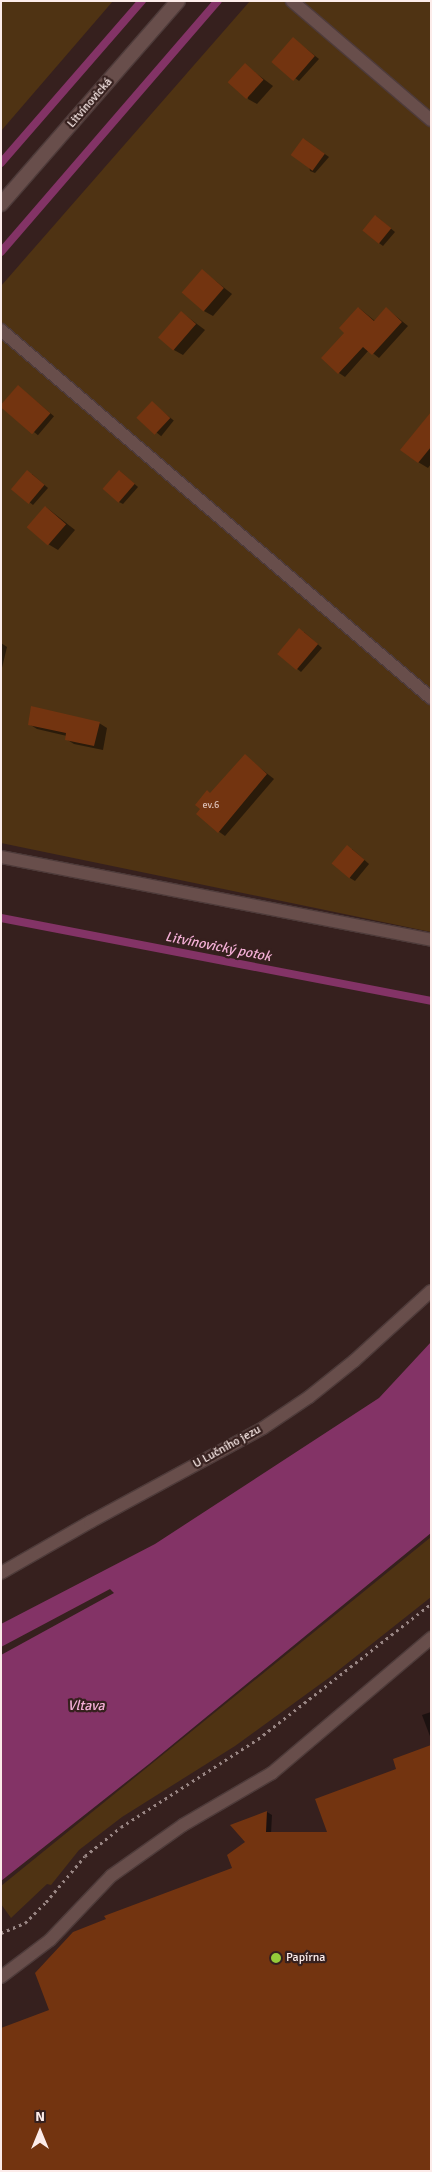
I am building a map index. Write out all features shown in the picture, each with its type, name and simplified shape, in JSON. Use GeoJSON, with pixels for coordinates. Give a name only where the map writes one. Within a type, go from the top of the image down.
{"type":"FeatureCollection","features":[{"type":"Feature","properties":{"kind":"main road","name":"Litvínovická"},"geometry":{"type":"LineString","coordinates":[[1,204],[178,1]]}},
{"type":"Feature","properties":{"kind":"lane"},"geometry":{"type":"LineString","coordinates":[[292,1],[431,120]]}},
{"type":"Feature","properties":{"kind":"lane"},"geometry":{"type":"LineString","coordinates":[[1,330],[431,698]]}},
{"type":"Feature","properties":{"kind":"lane"},"geometry":{"type":"LineString","coordinates":[[1,857],[431,940]]}},
{"type":"Feature","properties":{"kind":"lane","name":"U Lučního jezu"},"geometry":{"type":"LineString","coordinates":[[1,1573],[90,1522],[263,1428],[309,1397],[354,1361],[431,1291]]}},
{"type":"Feature","properties":{"kind":"lane"},"geometry":{"type":"LineString","coordinates":[[1,1977],[50,1940],[112,1876],[184,1825],[272,1773],[431,1638]]}},
{"type":"Feature","properties":{"kind":"path"},"geometry":{"type":"LineString","coordinates":[[1,1933],[25,1923],[46,1902],[84,1856],[121,1827],[258,1739],[431,1604]]}},
{"type":"Feature","properties":{"kind":"shaded area"},"geometry":{"type":"Polygon","coordinates":[[[1,1],[113,1],[1,131],[1,1]]]}},
{"type":"Feature","properties":{"kind":"shaded area"},"geometry":{"type":"Polygon","coordinates":[[[250,1],[431,1],[431,932],[1,843],[1,286],[250,1]]]}},
{"type":"Feature","properties":{"kind":"shaded area"},"geometry":{"type":"Polygon","coordinates":[[[431,1537],[431,1597],[330,1677],[235,1746],[122,1817],[79,1850],[51,1885],[47,1884],[11,1918],[1,1904],[1,1886],[431,1537]]]}},
{"type":"Feature","properties":{"kind":"water","name":"Vltava"},"geometry":{"type":"Polygon","coordinates":[[[431,1342],[431,1533],[149,1764],[1,1881],[1,1655],[114,1593],[110,1589],[1,1647],[1,1624],[155,1544],[379,1398],[431,1342]]]}},
{"type":"Feature","properties":{"kind":"building"},"geometry":{"type":"Polygon","coordinates":[[[293,37],[315,56],[293,81],[271,62],[293,37]]]}},
{"type":"Feature","properties":{"kind":"building"},"geometry":{"type":"Polygon","coordinates":[[[245,63],[264,80],[246,99],[228,82],[245,63]]]}},
{"type":"Feature","properties":{"kind":"building"},"geometry":{"type":"Polygon","coordinates":[[[303,138],[325,154],[312,171],[291,155],[303,138]]]}},
{"type":"Feature","properties":{"kind":"building"},"geometry":{"type":"Polygon","coordinates":[[[375,215],[391,228],[379,244],[362,231],[375,215]]]}},
{"type":"Feature","properties":{"kind":"building"},"geometry":{"type":"Polygon","coordinates":[[[202,269],[224,288],[204,311],[182,292],[202,269]]]}},
{"type":"Feature","properties":{"kind":"building"},"geometry":{"type":"Polygon","coordinates":[[[358,307],[374,321],[386,307],[402,322],[372,355],[363,347],[338,374],[321,358],[344,333],[339,328],[358,307]]]}},
{"type":"Feature","properties":{"kind":"building"},"geometry":{"type":"Polygon","coordinates":[[[181,311],[196,324],[173,351],[158,337],[181,311]]]}},
{"type":"Feature","properties":{"kind":"building"},"geometry":{"type":"Polygon","coordinates":[[[18,385],[50,413],[32,434],[1,407],[1,405],[18,385]]]}},
{"type":"Feature","properties":{"kind":"building"},"geometry":{"type":"Polygon","coordinates":[[[152,401],[170,418],[155,435],[136,418],[152,401]]]}},
{"type":"Feature","properties":{"kind":"building"},"geometry":{"type":"Polygon","coordinates":[[[431,412],[431,447],[418,463],[400,450],[431,412]]]}},
{"type":"Feature","properties":{"kind":"building"},"geometry":{"type":"Polygon","coordinates":[[[27,470],[45,485],[29,504],[11,489],[27,470]]]}},
{"type":"Feature","properties":{"kind":"building"},"geometry":{"type":"Polygon","coordinates":[[[119,470],[135,484],[118,503],[103,489],[119,470]]]}},
{"type":"Feature","properties":{"kind":"building"},"geometry":{"type":"Polygon","coordinates":[[[45,506],[66,524],[48,546],[27,527],[45,506]]]}},
{"type":"Feature","properties":{"kind":"building"},"geometry":{"type":"Polygon","coordinates":[[[299,628],[318,644],[296,670],[277,654],[299,628]]]}},
{"type":"Feature","properties":{"kind":"building"},"geometry":{"type":"Polygon","coordinates":[[[31,706],[100,722],[94,746],[65,740],[66,733],[28,725],[31,706]]]}},
{"type":"Feature","properties":{"kind":"building"},"geometry":{"type":"Polygon","coordinates":[[[245,754],[267,774],[218,833],[196,814],[200,809],[195,805],[207,790],[210,793],[245,754]]]}},
{"type":"Feature","properties":{"kind":"building"},"geometry":{"type":"Polygon","coordinates":[[[347,845],[365,860],[349,878],[332,863],[347,845]]]}},
{"type":"Feature","properties":{"kind":"building","name":"Papírna"},"geometry":{"type":"Polygon","coordinates":[[[431,1745],[431,2171],[1,2171],[1,2028],[49,2010],[35,1973],[73,1932],[106,1919],[104,1916],[232,1868],[227,1855],[245,1842],[230,1825],[267,1811],[266,1832],[327,1832],[315,1799],[396,1769],[393,1759],[431,1745]]]}},
{"type":"Feature","properties":{"kind":"waterway"},"geometry":{"type":"LineString","coordinates":[[1,163],[142,1]]}},
{"type":"Feature","properties":{"kind":"waterway"},"geometry":{"type":"LineString","coordinates":[[1,252],[218,1]]}},
{"type":"Feature","properties":{"kind":"waterway","name":"Litvínovický potok"},"geometry":{"type":"LineString","coordinates":[[1,918],[431,1001]]}},
{"type":"Feature","properties":{"kind":"place","name":"Papírna"},"geometry":{"type":"Point","coordinates":[276,1958]}}]}
